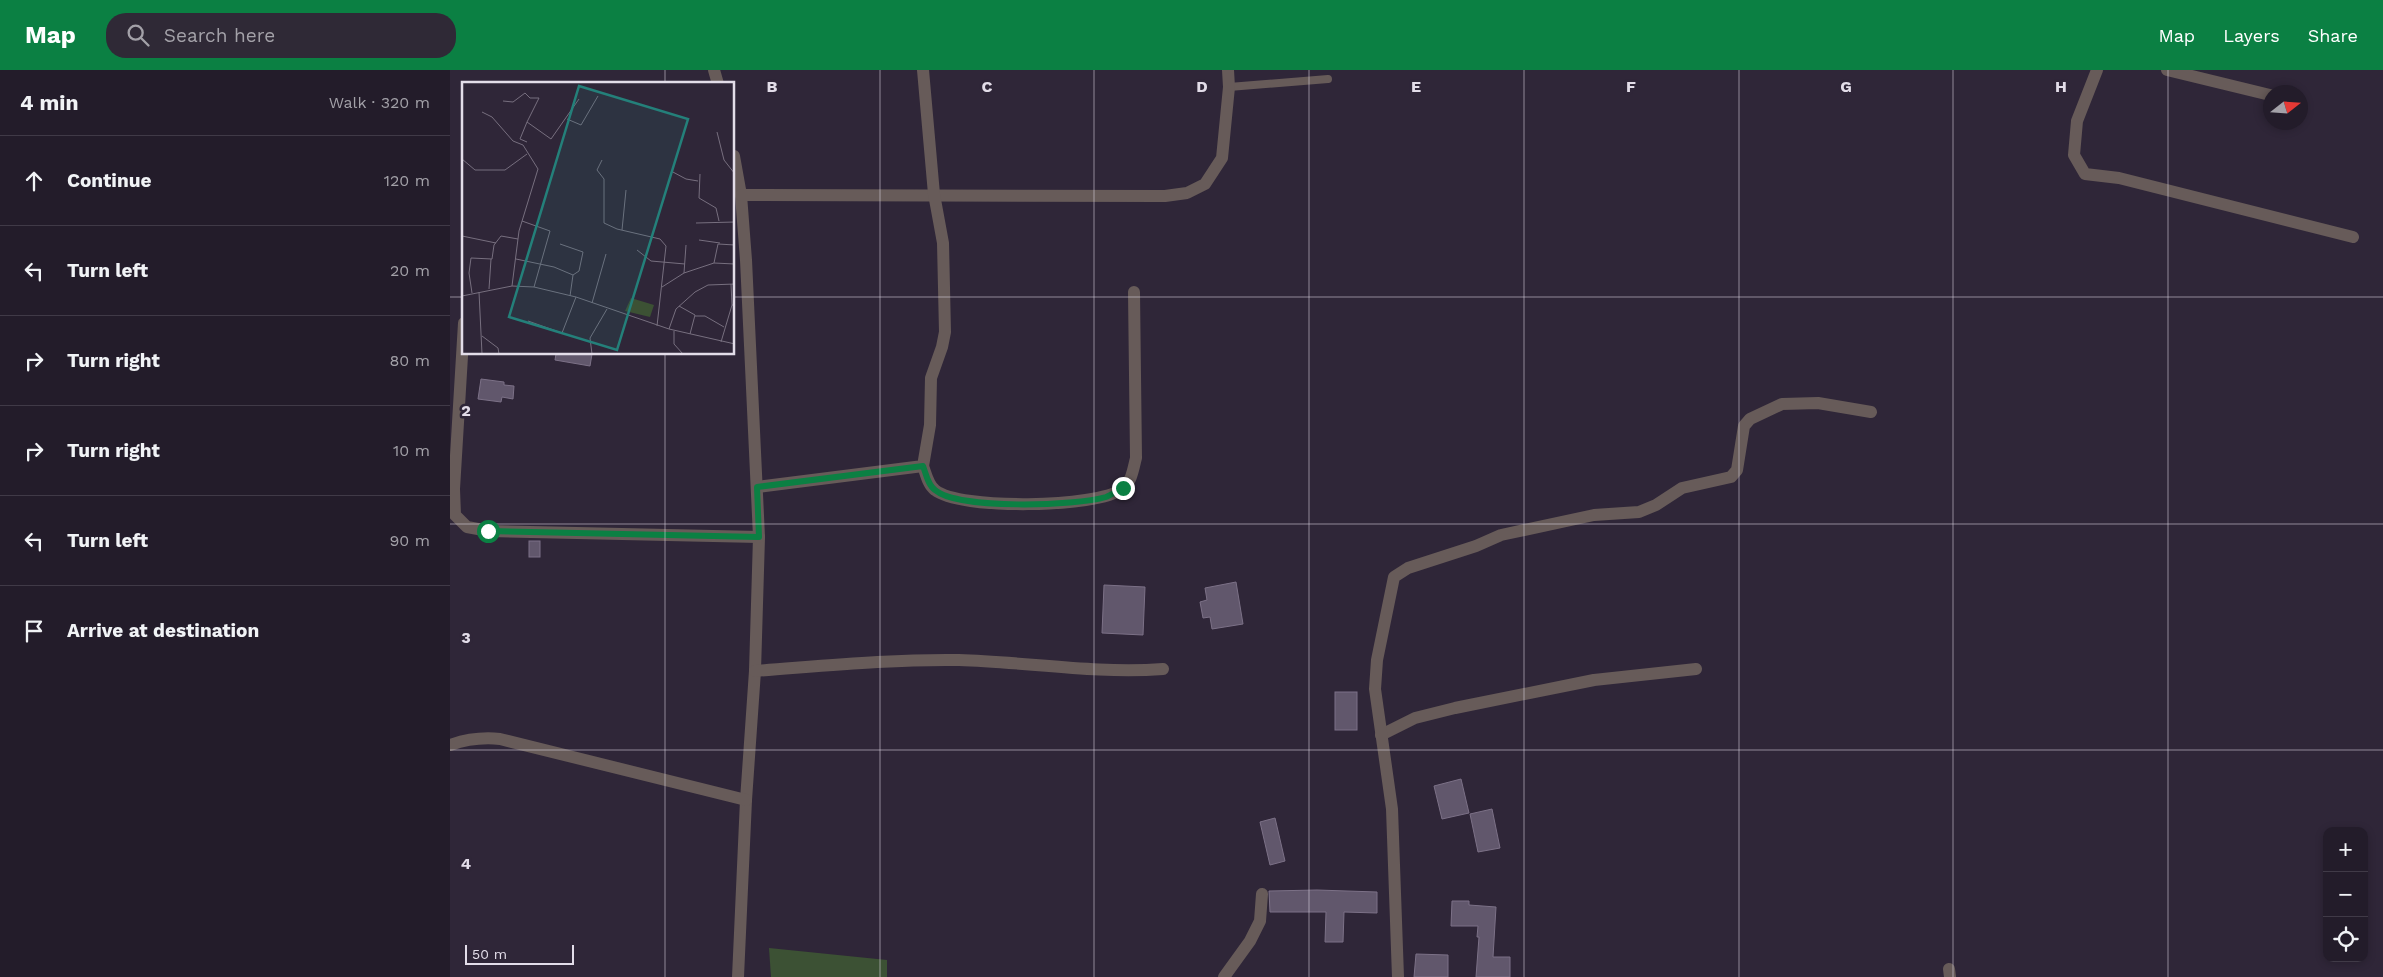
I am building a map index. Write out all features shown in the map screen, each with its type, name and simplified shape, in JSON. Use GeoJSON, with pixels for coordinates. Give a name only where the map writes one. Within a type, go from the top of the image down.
{"type":"FeatureCollection","features":[{"type":"Feature","properties":{"kind":"street"},"geometry":{"type":"LineString","coordinates":[[923,70],[934,194],[943,243],[945,332],[931,378],[930,425],[923,466],[934,490],[944,496],[969,500],[1004,503],[1056,503],[1107,497],[1123,488],[1132,476],[1136,458],[1134,292]]}},
{"type":"Feature","properties":{"kind":"street"},"geometry":{"type":"LineString","coordinates":[[741,195],[1165,196],[1187,193],[1205,184],[1222,158],[1229,87],[1228,70]]}},
{"type":"Feature","properties":{"kind":"street"},"geometry":{"type":"LineString","coordinates":[[2097,70],[2077,121],[2074,155],[2085,174],[2119,178],[2354,237]]}},
{"type":"Feature","properties":{"kind":"street"},"geometry":{"type":"LineString","coordinates":[[2167,70],[2263,93]]}},
{"type":"Feature","properties":{"kind":"street"},"geometry":{"type":"LineString","coordinates":[[735,162],[741,195],[751,332],[759,537],[755,671],[746,800],[738,977]]}},
{"type":"Feature","properties":{"kind":"street"},"geometry":{"type":"LineString","coordinates":[[462,355],[454,489],[455,515],[467,527],[488,531],[759,537]]}},
{"type":"Feature","properties":{"kind":"street"},"geometry":{"type":"LineString","coordinates":[[1398,977],[1392,809],[1375,690],[1377,660],[1394,577],[1408,568],[1476,546],[1501,535],[1594,515],[1639,512],[1656,505],[1682,488],[1731,477],[1737,470],[1744,426],[1750,420],[1782,404],[1818,403],[1871,412]]}},
{"type":"Feature","properties":{"kind":"street"},"geometry":{"type":"LineString","coordinates":[[757,487],[923,466]]}},
{"type":"Feature","properties":{"kind":"street"},"geometry":{"type":"LineString","coordinates":[[755,671],[874,662],[958,660],[1038,664],[1122,672],[1164,669]]}},
{"type":"Feature","properties":{"kind":"street"},"geometry":{"type":"LineString","coordinates":[[1381,735],[1415,718],[1464,706],[1594,680],[1696,670]]}},
{"type":"Feature","properties":{"kind":"street"},"geometry":{"type":"LineString","coordinates":[[450,745],[464,740],[484,737],[500,739],[746,800]]}},
{"type":"Feature","properties":{"kind":"street"},"geometry":{"type":"LineString","coordinates":[[1224,977],[1250,942],[1260,920],[1262,894]]}},
{"type":"Feature","properties":{"kind":"lane"},"geometry":{"type":"LineString","coordinates":[[1229,87],[1328,79]]}},
{"type":"Feature","properties":{"kind":"green space"},"geometry":{"type":"Polygon","coordinates":[[[769,948],[887,960],[887,977],[771,977],[769,948]]]}},
{"type":"Feature","properties":{"kind":"building"},"geometry":{"type":"Polygon","coordinates":[[[556,355],[592,355],[590,366],[555,360],[556,355]]]}},
{"type":"Feature","properties":{"kind":"building"},"geometry":{"type":"Polygon","coordinates":[[[481,379],[504,382],[504,385],[514,386],[513,399],[502,397],[501,402],[478,399],[481,379]]]}},
{"type":"Feature","properties":{"kind":"building"},"geometry":{"type":"Polygon","coordinates":[[[529,541],[540,541],[540,557],[529,557],[529,541]]]}},
{"type":"Feature","properties":{"kind":"building"},"geometry":{"type":"Polygon","coordinates":[[[1236,582],[1243,624],[1212,629],[1210,617],[1203,618],[1200,602],[1207,600],[1205,588],[1236,582]]]}},
{"type":"Feature","properties":{"kind":"building"},"geometry":{"type":"Polygon","coordinates":[[[1104,585],[1145,587],[1143,635],[1102,633],[1104,585]]]}},
{"type":"Feature","properties":{"kind":"building"},"geometry":{"type":"Polygon","coordinates":[[[1335,692],[1357,692],[1357,730],[1335,730],[1335,692]]]}},
{"type":"Feature","properties":{"kind":"building"},"geometry":{"type":"Polygon","coordinates":[[[1461,779],[1469,813],[1442,819],[1434,786],[1461,779]]]}},
{"type":"Feature","properties":{"kind":"building"},"geometry":{"type":"Polygon","coordinates":[[[1492,809],[1500,848],[1478,852],[1470,814],[1492,809]]]}},
{"type":"Feature","properties":{"kind":"building"},"geometry":{"type":"Polygon","coordinates":[[[1275,818],[1285,861],[1270,865],[1260,822],[1275,818]]]}},
{"type":"Feature","properties":{"kind":"building"},"geometry":{"type":"Polygon","coordinates":[[[1269,891],[1377,892],[1377,913],[1344,912],[1343,942],[1325,942],[1326,912],[1270,912],[1269,891]]]}},
{"type":"Feature","properties":{"kind":"building"},"geometry":{"type":"Polygon","coordinates":[[[1452,901],[1469,901],[1469,905],[1496,907],[1493,957],[1510,957],[1510,977],[1476,977],[1478,926],[1451,926],[1452,901]]]}},
{"type":"Feature","properties":{"kind":"building"},"geometry":{"type":"Polygon","coordinates":[[[1416,954],[1448,955],[1448,977],[1414,977],[1416,954]]]}},
{"type":"Feature","properties":{"kind":"route"},"geometry":{"type":"LineString","coordinates":[[488,531],[759,537],[757,487],[923,466],[934,490],[944,496],[969,500],[1048,504],[1107,497],[1123,488]]}}]}
